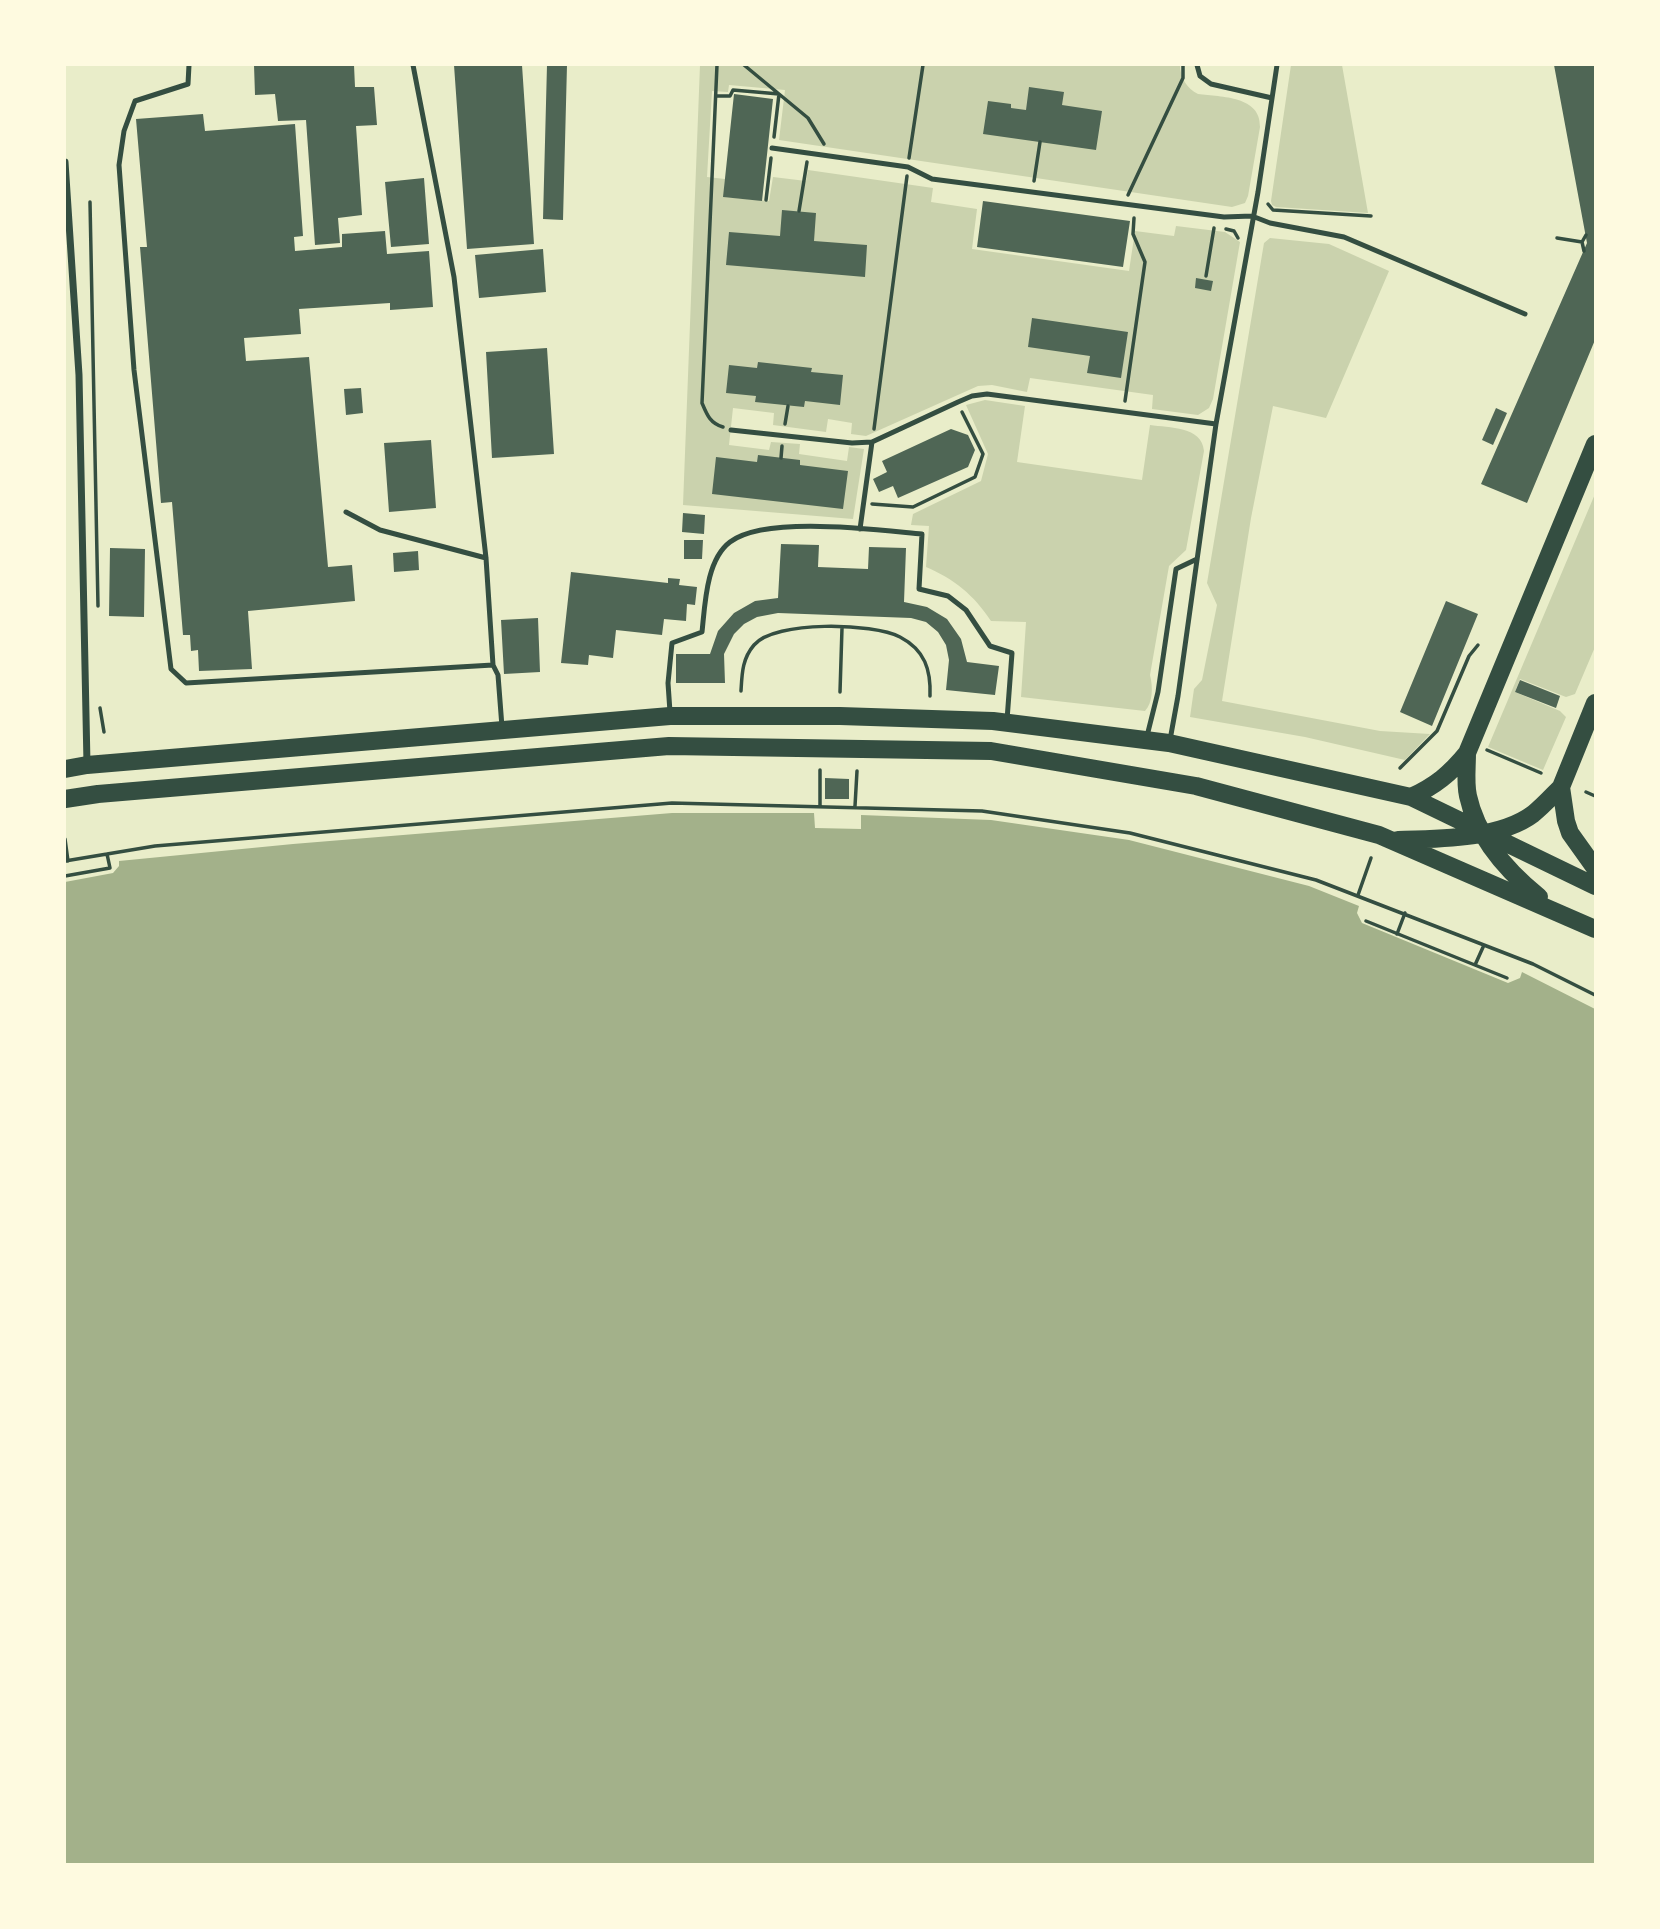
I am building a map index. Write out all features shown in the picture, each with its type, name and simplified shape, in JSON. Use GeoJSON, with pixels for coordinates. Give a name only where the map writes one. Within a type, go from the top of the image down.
{"type":"FeatureCollection","features":[{"type":"Feature","properties":{"kind":"main road"},"geometry":{"type":"LineString","coordinates":[[1411,797],[1432,788],[1450,774],[1466,753],[1595,444]]}},
{"type":"Feature","properties":{"kind":"main road"},"geometry":{"type":"LineString","coordinates":[[1393,841],[1442,839],[1482,832],[1508,827],[1533,815],[1561,787],[1595,703]]}},
{"type":"Feature","properties":{"kind":"main road"},"geometry":{"type":"LineString","coordinates":[[65,769],[670,716],[840,716],[1006,723],[1169,743],[1411,797],[1595,886]]}},
{"type":"Feature","properties":{"kind":"main road"},"geometry":{"type":"LineString","coordinates":[[65,799],[669,746],[991,751],[1196,786],[1393,841],[1595,929]]}},
{"type":"Feature","properties":{"kind":"main road"},"geometry":{"type":"LineString","coordinates":[[1466,753],[1467,793],[1474,818],[1499,858],[1519,880],[1555,910]]}},
{"type":"Feature","properties":{"kind":"main road"},"geometry":{"type":"LineString","coordinates":[[1561,787],[1570,832],[1595,868]]}},
{"type":"Feature","properties":{"kind":"street"},"geometry":{"type":"LineString","coordinates":[[65,162],[79,375],[87,765]]}},
{"type":"Feature","properties":{"kind":"lane"},"geometry":{"type":"LineString","coordinates":[[189,65],[188,84],[135,102],[124,131],[119,164],[134,370],[171,669],[186,683],[493,665]]}},
{"type":"Feature","properties":{"kind":"lane"},"geometry":{"type":"LineString","coordinates":[[413,65],[454,277],[486,558],[493,665],[498,675],[502,730]]}},
{"type":"Feature","properties":{"kind":"lane"},"geometry":{"type":"LineString","coordinates":[[1197,65],[1200,76],[1211,83],[1272,98]]}},
{"type":"Feature","properties":{"kind":"lane"},"geometry":{"type":"LineString","coordinates":[[1169,743],[1216,424],[1277,65]]}},
{"type":"Feature","properties":{"kind":"lane"},"geometry":{"type":"LineString","coordinates":[[772,148],[908,167],[932,179],[1224,217],[1252,216],[1270,223],[1344,237],[1525,314]]}},
{"type":"Feature","properties":{"kind":"lane"},"geometry":{"type":"LineString","coordinates":[[730,430],[852,443],[872,442],[971,396],[987,394],[1216,424]]}},
{"type":"Feature","properties":{"kind":"lane"},"geometry":{"type":"LineString","coordinates":[[860,529],[872,442]]}},
{"type":"Feature","properties":{"kind":"lane"},"geometry":{"type":"LineString","coordinates":[[346,512],[380,530],[486,558]]}},
{"type":"Feature","properties":{"kind":"lane"},"geometry":{"type":"LineString","coordinates":[[670,716],[668,683],[672,643],[702,632],[711,569],[728,542],[748,532],[777,527],[922,534],[919,589],[948,596],[966,610],[990,646],[1012,653],[1006,723]]}},
{"type":"Feature","properties":{"kind":"lane"},"geometry":{"type":"LineString","coordinates":[[1146,739],[1158,692],[1176,569],[1197,559]]}},
{"type":"Feature","properties":{"kind":"path"},"geometry":{"type":"LineString","coordinates":[[717,65],[702,403],[715,424],[730,430]]}},
{"type":"Feature","properties":{"kind":"path"},"geometry":{"type":"LineString","coordinates":[[744,65],[807,118],[832,156]]}},
{"type":"Feature","properties":{"kind":"path"},"geometry":{"type":"LineString","coordinates":[[872,442],[923,65]]}},
{"type":"Feature","properties":{"kind":"path"},"geometry":{"type":"LineString","coordinates":[[1124,203],[1183,78],[1183,65]]}},
{"type":"Feature","properties":{"kind":"path"},"geometry":{"type":"LineString","coordinates":[[716,96],[730,96],[733,90],[779,94]]}},
{"type":"Feature","properties":{"kind":"path"},"geometry":{"type":"LineString","coordinates":[[766,200],[779,94]]}},
{"type":"Feature","properties":{"kind":"path"},"geometry":{"type":"LineString","coordinates":[[1033,191],[1040,142]]}},
{"type":"Feature","properties":{"kind":"path"},"geometry":{"type":"LineString","coordinates":[[799,211],[808,153]]}},
{"type":"Feature","properties":{"kind":"path"},"geometry":{"type":"LineString","coordinates":[[90,202],[98,614]]}},
{"type":"Feature","properties":{"kind":"path"},"geometry":{"type":"LineString","coordinates":[[1269,207],[1273,210],[1371,216]]}},
{"type":"Feature","properties":{"kind":"path"},"geometry":{"type":"LineString","coordinates":[[1123,411],[1145,262],[1133,234],[1135,218]]}},
{"type":"Feature","properties":{"kind":"path"},"geometry":{"type":"LineString","coordinates":[[1206,276],[1214,228]]}},
{"type":"Feature","properties":{"kind":"path"},"geometry":{"type":"LineString","coordinates":[[1584,251],[1582,242],[1586,235]]}},
{"type":"Feature","properties":{"kind":"path"},"geometry":{"type":"LineString","coordinates":[[1557,238],[1582,242]]}},
{"type":"Feature","properties":{"kind":"path"},"geometry":{"type":"LineString","coordinates":[[863,503],[913,507],[975,477],[982,454],[958,402]]}},
{"type":"Feature","properties":{"kind":"path"},"geometry":{"type":"LineString","coordinates":[[741,691],[744,660],[755,643],[774,632],[803,627],[842,628],[877,629],[901,637],[919,652],[929,668],[930,696]]}},
{"type":"Feature","properties":{"kind":"path"},"geometry":{"type":"LineString","coordinates":[[840,692],[842,628]]}},
{"type":"Feature","properties":{"kind":"path"},"geometry":{"type":"LineString","coordinates":[[1401,768],[1437,731],[1469,656],[1478,645]]}},
{"type":"Feature","properties":{"kind":"path"},"geometry":{"type":"LineString","coordinates":[[99,696],[104,732]]}},
{"type":"Feature","properties":{"kind":"path"},"geometry":{"type":"LineString","coordinates":[[1487,750],[1541,773]]}},
{"type":"Feature","properties":{"kind":"path"},"geometry":{"type":"LineString","coordinates":[[820,770],[820,806]]}},
{"type":"Feature","properties":{"kind":"path"},"geometry":{"type":"LineString","coordinates":[[855,806],[857,771]]}},
{"type":"Feature","properties":{"kind":"path"},"geometry":{"type":"LineString","coordinates":[[1586,792],[1595,796]]}},
{"type":"Feature","properties":{"kind":"path"},"geometry":{"type":"LineString","coordinates":[[65,839],[66,861],[169,845],[672,803],[982,811],[1130,834],[1316,880],[1533,964],[1595,995]]}},
{"type":"Feature","properties":{"kind":"path"},"geometry":{"type":"LineString","coordinates":[[65,876],[110,868],[107,854]]}},
{"type":"Feature","properties":{"kind":"path"},"geometry":{"type":"LineString","coordinates":[[1358,895],[1371,858]]}},
{"type":"Feature","properties":{"kind":"path"},"geometry":{"type":"LineString","coordinates":[[1397,934],[1405,913]]}},
{"type":"Feature","properties":{"kind":"path"},"geometry":{"type":"LineString","coordinates":[[1366,921],[1507,978]]}},
{"type":"Feature","properties":{"kind":"path"},"geometry":{"type":"LineString","coordinates":[[1475,965],[1484,945]]}},
{"type":"Feature","properties":{"kind":"shaded area"},"geometry":{"type":"Polygon","coordinates":[[[700,65],[1180,65],[1185,82],[1194,92],[1247,104],[1259,117],[1260,127],[1248,196],[1245,203],[1232,207],[779,140],[785,90],[729,85],[728,92],[712,91],[707,177],[725,179],[724,197],[769,201],[773,177],[806,181],[808,170],[933,188],[931,202],[977,209],[972,249],[1129,271],[1135,231],[1174,236],[1176,226],[1225,232],[1240,242],[1213,399],[1209,408],[1198,415],[1152,409],[1153,395],[1030,378],[1027,392],[992,385],[978,386],[866,436],[851,434],[852,423],[828,419],[826,432],[773,425],[774,413],[733,408],[729,445],[769,450],[771,442],[800,444],[799,454],[847,461],[849,447],[864,449],[853,519],[683,505],[700,65]]]}},
{"type":"Feature","properties":{"kind":"shaded area"},"geometry":{"type":"Polygon","coordinates":[[[1291,65],[1342,65],[1368,213],[1272,205],[1291,65]]]}},
{"type":"Feature","properties":{"kind":"shaded area"},"geometry":{"type":"Polygon","coordinates":[[[1270,238],[1329,244],[1389,271],[1326,418],[1273,406],[1251,518],[1222,701],[1380,731],[1430,734],[1405,760],[1305,737],[1190,717],[1194,689],[1202,680],[1217,605],[1207,583],[1264,243],[1270,238]]]}},
{"type":"Feature","properties":{"kind":"shaded area"},"geometry":{"type":"Polygon","coordinates":[[[985,400],[1025,406],[1017,462],[1142,480],[1150,425],[1183,430],[1197,437],[1202,443],[1204,451],[1186,550],[1169,566],[1150,675],[1151,699],[1145,711],[1021,697],[1026,622],[991,621],[963,589],[926,567],[929,526],[911,525],[913,514],[981,481],[988,454],[966,405],[985,400]]]}},
{"type":"Feature","properties":{"kind":"shaded area"},"geometry":{"type":"Polygon","coordinates":[[[1595,494],[1595,647],[1575,694],[1566,697],[1520,679],[1515,692],[1560,711],[1566,717],[1543,770],[1488,747],[1595,494]]]}},
{"type":"Feature","properties":{"kind":"shaded area"},"geometry":{"type":"Polygon","coordinates":[[[672,813],[814,813],[815,828],[861,829],[861,815],[991,820],[1129,840],[1309,886],[1359,906],[1357,913],[1362,923],[1508,983],[1520,978],[1522,972],[1595,1009],[1595,1864],[65,1864],[65,882],[113,873],[119,866],[119,861],[672,813]]]}},
{"type":"Feature","properties":{"kind":"building"},"geometry":{"type":"Polygon","coordinates":[[[254,65],[354,65],[355,87],[374,87],[377,125],[356,126],[362,215],[338,218],[340,243],[315,245],[306,120],[278,121],[275,94],[255,95],[254,65]]]}},
{"type":"Feature","properties":{"kind":"building"},"geometry":{"type":"Polygon","coordinates":[[[454,65],[522,65],[534,244],[467,249],[454,65]]]}},
{"type":"Feature","properties":{"kind":"building"},"geometry":{"type":"Polygon","coordinates":[[[547,65],[567,65],[563,220],[543,219],[547,65]]]}},
{"type":"Feature","properties":{"kind":"building"},"geometry":{"type":"Polygon","coordinates":[[[1554,65],[1595,65],[1595,340],[1527,503],[1481,484],[1587,243],[1554,65]]]}},
{"type":"Feature","properties":{"kind":"building"},"geometry":{"type":"Polygon","coordinates":[[[1029,87],[1064,92],[1062,105],[1102,111],[1096,150],[983,134],[988,101],[1011,104],[1011,108],[1026,110],[1029,87]]]}},
{"type":"Feature","properties":{"kind":"building"},"geometry":{"type":"Polygon","coordinates":[[[734,94],[773,99],[762,201],[723,197],[734,94]]]}},
{"type":"Feature","properties":{"kind":"building"},"geometry":{"type":"Polygon","coordinates":[[[203,114],[205,131],[295,124],[303,236],[294,237],[295,251],[342,247],[342,234],[385,231],[387,254],[429,251],[433,307],[390,310],[390,303],[299,309],[301,334],[244,338],[246,361],[309,357],[328,567],[352,565],[355,601],[248,611],[252,669],[199,671],[198,650],[191,651],[190,635],[183,635],[172,502],[161,503],[140,247],[147,247],[136,119],[203,114]]]}},
{"type":"Feature","properties":{"kind":"building"},"geometry":{"type":"Polygon","coordinates":[[[424,178],[429,244],[391,247],[385,182],[424,178]]]}},
{"type":"Feature","properties":{"kind":"building"},"geometry":{"type":"Polygon","coordinates":[[[983,201],[1130,221],[1123,267],[977,247],[983,201]]]}},
{"type":"Feature","properties":{"kind":"building"},"geometry":{"type":"Polygon","coordinates":[[[782,210],[816,213],[814,241],[867,245],[865,277],[726,265],[729,232],[780,236],[782,210]]]}},
{"type":"Feature","properties":{"kind":"building"},"geometry":{"type":"Polygon","coordinates":[[[543,249],[546,292],[479,298],[475,255],[543,249]]]}},
{"type":"Feature","properties":{"kind":"building"},"geometry":{"type":"Polygon","coordinates":[[[1196,278],[1213,281],[1211,291],[1195,288],[1196,278]]]}},
{"type":"Feature","properties":{"kind":"building"},"geometry":{"type":"Polygon","coordinates":[[[1032,318],[1128,332],[1121,378],[1087,373],[1090,356],[1028,347],[1032,318]]]}},
{"type":"Feature","properties":{"kind":"building"},"geometry":{"type":"Polygon","coordinates":[[[547,348],[554,454],[492,458],[486,352],[547,348]]]}},
{"type":"Feature","properties":{"kind":"building"},"geometry":{"type":"Polygon","coordinates":[[[758,362],[812,368],[811,372],[843,375],[840,405],[805,401],[804,407],[755,402],[756,396],[726,393],[729,365],[757,368],[758,362]]]}},
{"type":"Feature","properties":{"kind":"building"},"geometry":{"type":"Polygon","coordinates":[[[361,388],[363,413],[346,415],[344,389],[361,388]]]}},
{"type":"Feature","properties":{"kind":"building"},"geometry":{"type":"Polygon","coordinates":[[[1496,408],[1507,413],[1493,445],[1482,440],[1496,408]]]}},
{"type":"Feature","properties":{"kind":"building"},"geometry":{"type":"Polygon","coordinates":[[[951,429],[968,435],[975,450],[968,467],[898,498],[893,486],[879,492],[873,479],[887,472],[882,461],[951,429]]]}},
{"type":"Feature","properties":{"kind":"building"},"geometry":{"type":"Polygon","coordinates":[[[431,440],[436,508],[389,512],[384,443],[431,440]]]}},
{"type":"Feature","properties":{"kind":"building"},"geometry":{"type":"Polygon","coordinates":[[[758,455],[800,460],[800,465],[848,471],[843,509],[712,494],[716,457],[757,462],[758,455]]]}},
{"type":"Feature","properties":{"kind":"building"},"geometry":{"type":"Polygon","coordinates":[[[683,513],[705,515],[704,534],[682,532],[683,513]]]}},
{"type":"Feature","properties":{"kind":"building"},"geometry":{"type":"Polygon","coordinates":[[[684,540],[703,540],[702,559],[684,559],[684,540]]]}},
{"type":"Feature","properties":{"kind":"building"},"geometry":{"type":"Polygon","coordinates":[[[781,544],[819,545],[818,567],[868,569],[869,547],[906,548],[904,602],[927,607],[947,619],[961,639],[967,662],[999,666],[995,695],[946,690],[949,660],[946,645],[938,632],[926,622],[911,618],[778,613],[757,617],[734,634],[724,654],[725,683],[676,683],[676,654],[710,654],[718,631],[734,613],[755,601],[778,598],[781,544]]]}},
{"type":"Feature","properties":{"kind":"building"},"geometry":{"type":"Polygon","coordinates":[[[110,548],[145,549],[144,617],[109,616],[110,548]]]}},
{"type":"Feature","properties":{"kind":"building"},"geometry":{"type":"Polygon","coordinates":[[[418,551],[419,570],[394,572],[393,553],[418,551]]]}},
{"type":"Feature","properties":{"kind":"building"},"geometry":{"type":"Polygon","coordinates":[[[571,572],[668,583],[668,578],[680,579],[679,585],[697,587],[695,605],[687,604],[686,621],[664,619],[662,635],[616,630],[613,658],[589,655],[588,665],[561,663],[571,572]]]}},
{"type":"Feature","properties":{"kind":"building"},"geometry":{"type":"Polygon","coordinates":[[[1446,601],[1478,614],[1432,726],[1400,712],[1446,601]]]}},
{"type":"Feature","properties":{"kind":"building"},"geometry":{"type":"Polygon","coordinates":[[[538,618],[540,672],[504,674],[501,620],[538,618]]]}},
{"type":"Feature","properties":{"kind":"building"},"geometry":{"type":"Polygon","coordinates":[[[1520,680],[1560,696],[1556,708],[1515,692],[1520,680]]]}},
{"type":"Feature","properties":{"kind":"building"},"geometry":{"type":"Polygon","coordinates":[[[825,778],[849,779],[849,799],[825,799],[825,778]]]}}]}
